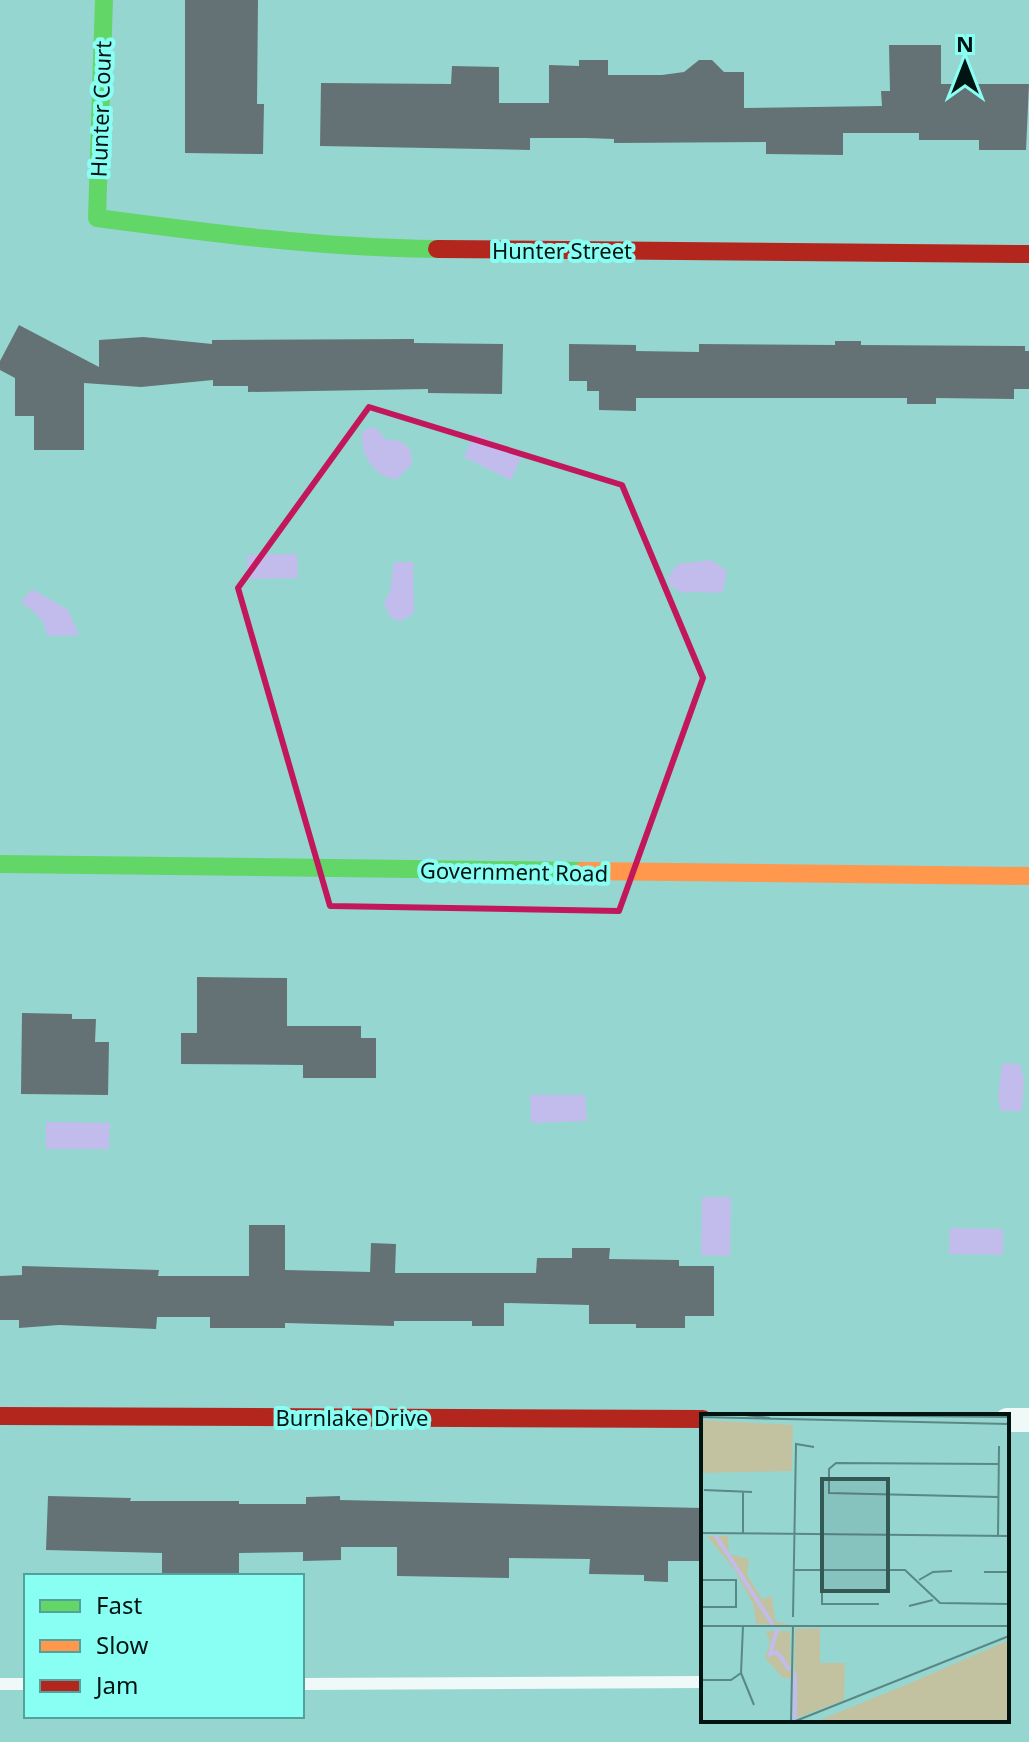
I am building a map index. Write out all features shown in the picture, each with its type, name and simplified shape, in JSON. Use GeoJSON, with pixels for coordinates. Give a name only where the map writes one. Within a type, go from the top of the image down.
{"type":"FeatureCollection","features":[{"type":"Feature","properties":{"kind":"street","name":"Hunter Court"},"geometry":{"type":"LineString","coordinates":[[97,218],[104,0]]}},
{"type":"Feature","properties":{"kind":"street","name":"Hunter Street"},"geometry":{"type":"LineString","coordinates":[[97,218],[222,235],[368,248],[1029,254]]}},
{"type":"Feature","properties":{"kind":"street","name":"Government Road"},"geometry":{"type":"LineString","coordinates":[[0,864],[1029,876]]}},
{"type":"Feature","properties":{"kind":"street","name":"Burnlake Drive"},"geometry":{"type":"LineString","coordinates":[[0,1416],[701,1419]]}},
{"type":"Feature","properties":{"kind":"lane"},"geometry":{"type":"LineString","coordinates":[[304,1684],[701,1682]]}},
{"type":"Feature","properties":{"kind":"lane"},"geometry":{"type":"LineString","coordinates":[[0,1684],[24,1684]]}},
{"type":"Feature","properties":{"kind":"highlighted area"},"geometry":{"type":"Polygon","coordinates":[[[369,407],[622,485],[703,678],[619,911],[330,906],[238,588],[369,407]]]}},
{"type":"Feature","properties":{"kind":"shaded area"},"geometry":{"type":"Polygon","coordinates":[[[376,428],[385,439],[400,441],[410,449],[412,464],[397,479],[375,470],[366,456],[362,432],[376,428]]]}},
{"type":"Feature","properties":{"kind":"shaded area"},"geometry":{"type":"Polygon","coordinates":[[[475,433],[522,456],[511,480],[464,457],[475,433]]]}},
{"type":"Feature","properties":{"kind":"shaded area"},"geometry":{"type":"Polygon","coordinates":[[[297,554],[298,578],[247,579],[247,555],[297,554]]]}},
{"type":"Feature","properties":{"kind":"shaded area"},"geometry":{"type":"Polygon","coordinates":[[[711,560],[727,571],[723,591],[682,593],[670,585],[668,577],[678,564],[711,560]]]}},
{"type":"Feature","properties":{"kind":"shaded area"},"geometry":{"type":"Polygon","coordinates":[[[394,562],[413,562],[414,613],[401,621],[391,618],[384,603],[390,592],[394,562]]]}},
{"type":"Feature","properties":{"kind":"shaded area"},"geometry":{"type":"Polygon","coordinates":[[[32,589],[68,610],[79,635],[47,636],[42,620],[21,602],[32,589]]]}},
{"type":"Feature","properties":{"kind":"shaded area"},"geometry":{"type":"Polygon","coordinates":[[[1002,1063],[1020,1064],[1024,1079],[1022,1111],[1001,1111],[998,1096],[1002,1063]]]}},
{"type":"Feature","properties":{"kind":"shaded area"},"geometry":{"type":"Polygon","coordinates":[[[530,1095],[585,1095],[587,1121],[531,1123],[530,1095]]]}},
{"type":"Feature","properties":{"kind":"shaded area"},"geometry":{"type":"Polygon","coordinates":[[[46,1122],[110,1123],[109,1149],[46,1149],[46,1122]]]}},
{"type":"Feature","properties":{"kind":"shaded area"},"geometry":{"type":"Polygon","coordinates":[[[702,1197],[731,1197],[730,1256],[701,1255],[702,1197]]]}},
{"type":"Feature","properties":{"kind":"shaded area"},"geometry":{"type":"Polygon","coordinates":[[[950,1228],[1003,1229],[1003,1255],[949,1254],[950,1228]]]}},
{"type":"Feature","properties":{"kind":"building"},"geometry":{"type":"Polygon","coordinates":[[[185,0],[258,0],[257,104],[264,104],[263,154],[185,153],[185,0]]]}},
{"type":"Feature","properties":{"kind":"building"},"geometry":{"type":"Polygon","coordinates":[[[889,45],[941,45],[941,84],[1029,84],[1026,150],[979,150],[979,140],[919,140],[919,133],[843,133],[843,155],[766,154],[766,142],[614,143],[614,139],[586,138],[530,138],[530,150],[320,146],[321,83],[451,84],[452,66],[499,67],[499,103],[549,103],[549,65],[579,66],[579,60],[608,60],[608,75],[662,75],[684,72],[699,60],[712,60],[724,72],[744,72],[744,108],[882,106],[881,91],[890,91],[889,45]]]}},
{"type":"Feature","properties":{"kind":"building"},"geometry":{"type":"Polygon","coordinates":[[[19,325],[99,367],[99,340],[143,337],[212,344],[212,340],[414,339],[414,343],[503,344],[502,394],[428,393],[428,389],[248,392],[248,386],[213,386],[213,380],[141,387],[84,383],[84,450],[34,450],[34,416],[15,416],[15,378],[0,370],[0,361],[19,325]]]}},
{"type":"Feature","properties":{"kind":"building"},"geometry":{"type":"Polygon","coordinates":[[[835,341],[861,341],[861,345],[1025,346],[1025,351],[1029,351],[1029,389],[1014,389],[1014,399],[936,398],[936,404],[907,404],[907,398],[636,398],[636,411],[599,410],[599,391],[587,391],[587,381],[569,381],[569,344],[636,345],[636,351],[699,352],[699,344],[835,345],[835,341]]]}},
{"type":"Feature","properties":{"kind":"building"},"geometry":{"type":"Polygon","coordinates":[[[197,977],[287,978],[287,1026],[361,1026],[361,1038],[376,1038],[376,1078],[303,1078],[303,1065],[181,1064],[181,1033],[197,1033],[197,977]]]}},
{"type":"Feature","properties":{"kind":"building"},"geometry":{"type":"Polygon","coordinates":[[[22,1013],[72,1014],[72,1019],[96,1019],[95,1042],[109,1042],[108,1095],[21,1094],[22,1013]]]}},
{"type":"Feature","properties":{"kind":"building"},"geometry":{"type":"Polygon","coordinates":[[[249,1225],[285,1225],[285,1270],[370,1272],[371,1243],[396,1244],[395,1273],[536,1273],[537,1258],[572,1258],[572,1248],[610,1248],[609,1259],[679,1260],[679,1266],[714,1266],[714,1316],[685,1316],[685,1328],[636,1328],[636,1324],[589,1324],[589,1305],[504,1303],[504,1326],[472,1326],[472,1321],[394,1321],[394,1326],[285,1323],[285,1328],[210,1328],[210,1317],[157,1317],[156,1329],[59,1325],[19,1328],[19,1320],[0,1320],[0,1276],[22,1275],[22,1266],[159,1270],[158,1276],[249,1276],[249,1225]]]}},
{"type":"Feature","properties":{"kind":"building"},"geometry":{"type":"Polygon","coordinates":[[[48,1496],[131,1498],[130,1501],[306,1504],[306,1497],[340,1496],[340,1500],[701,1508],[701,1561],[668,1561],[668,1582],[644,1581],[644,1575],[589,1574],[590,1559],[509,1558],[509,1578],[397,1576],[397,1547],[341,1547],[341,1560],[303,1561],[303,1552],[239,1553],[239,1574],[162,1574],[162,1553],[46,1550],[48,1496]]]}},
{"type":"Feature","properties":{"kind":"traffic: fast"},"geometry":{"type":"LineString","coordinates":[[104,0],[97,218],[309,243],[437,249]]}},
{"type":"Feature","properties":{"kind":"traffic: fast"},"geometry":{"type":"LineString","coordinates":[[0,864],[582,871]]}},
{"type":"Feature","properties":{"kind":"traffic: slow"},"geometry":{"type":"LineString","coordinates":[[582,871],[1029,876]]}},
{"type":"Feature","properties":{"kind":"traffic: jam"},"geometry":{"type":"LineString","coordinates":[[437,249],[1029,254]]}},
{"type":"Feature","properties":{"kind":"traffic: jam"},"geometry":{"type":"LineString","coordinates":[[0,1416],[701,1419]]}}]}
